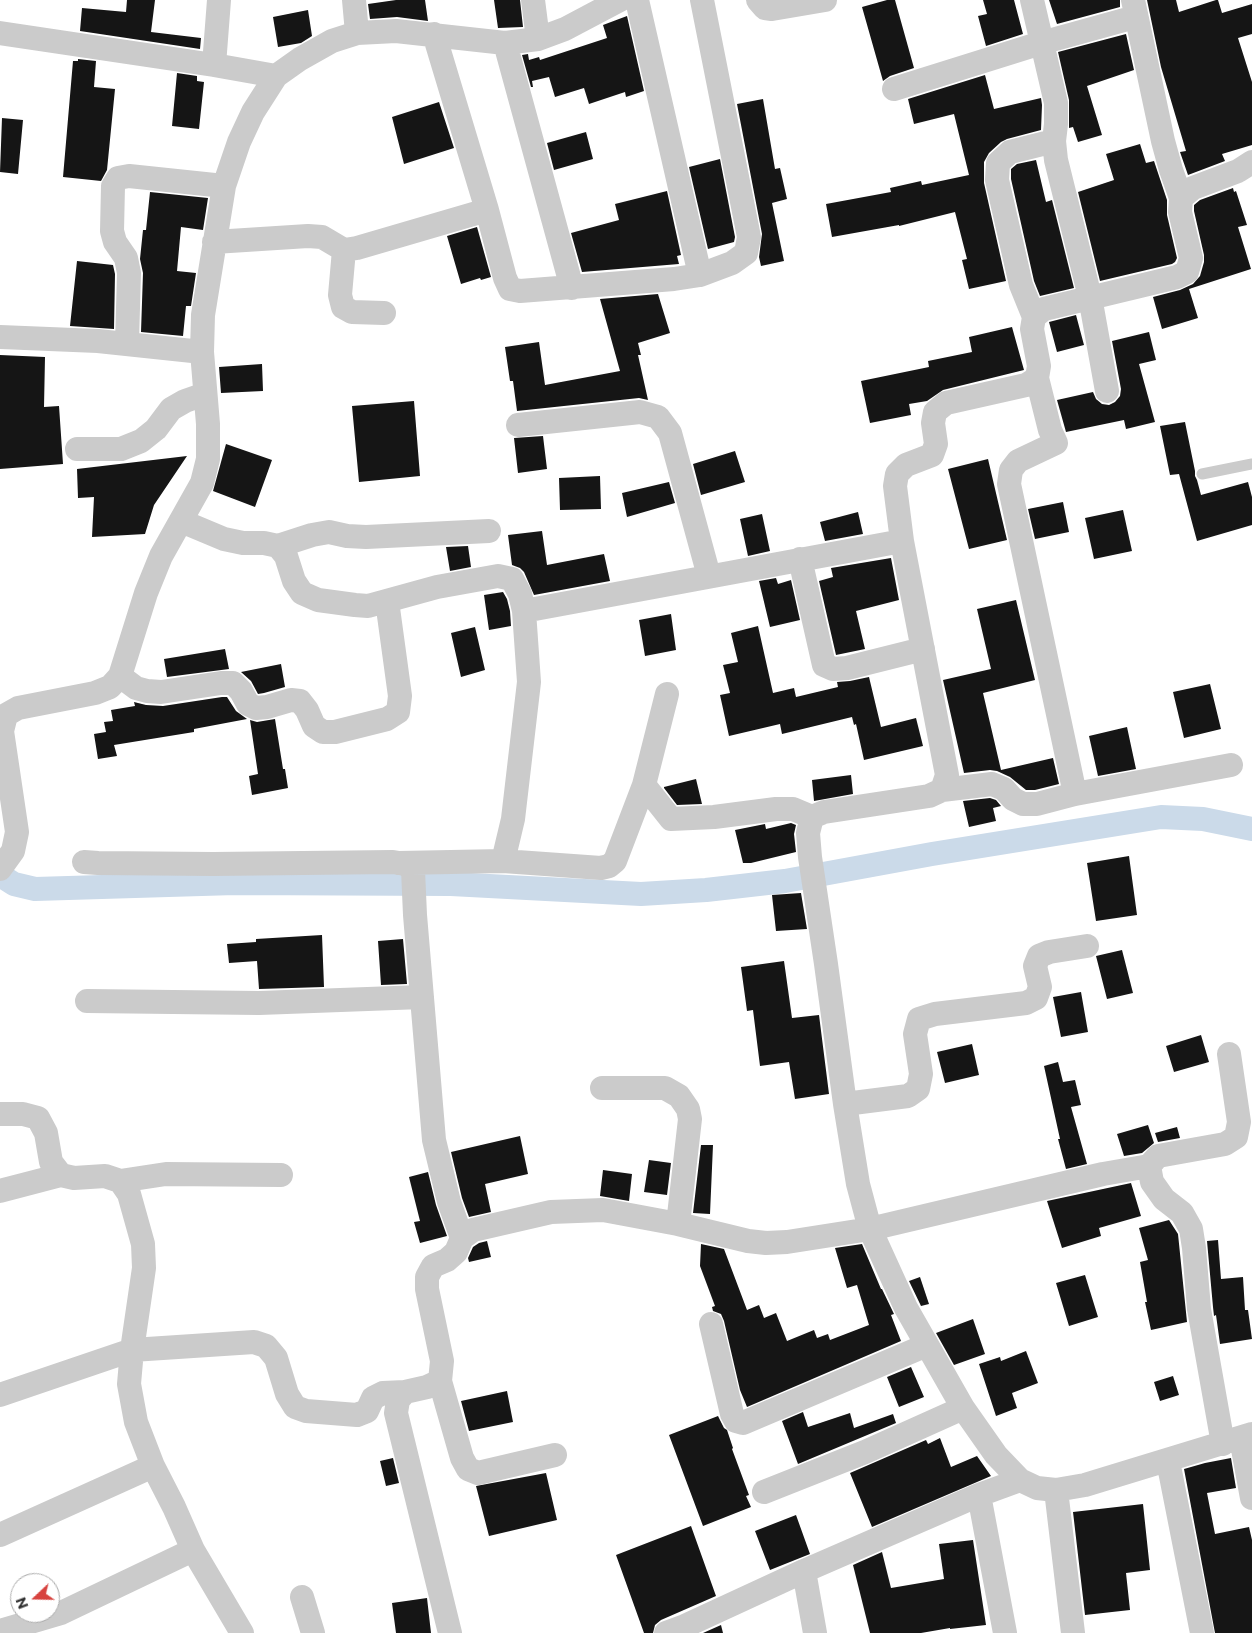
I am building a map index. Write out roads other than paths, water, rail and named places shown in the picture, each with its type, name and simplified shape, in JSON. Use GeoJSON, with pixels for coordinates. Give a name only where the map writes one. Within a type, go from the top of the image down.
{"type":"FeatureCollection","features":[{"type":"Feature","properties":{"kind":"street"},"geometry":{"type":"LineString","coordinates":[[214,65],[219,0]]}},
{"type":"Feature","properties":{"kind":"street"},"geometry":{"type":"LineString","coordinates":[[354,0],[357,33]]}},
{"type":"Feature","properties":{"kind":"street"},"geometry":{"type":"LineString","coordinates":[[533,0],[538,39]]}},
{"type":"Feature","properties":{"kind":"street"},"geometry":{"type":"LineString","coordinates":[[1,868],[13,851],[17,832],[2,732],[3,708],[18,708],[95,693],[110,687],[120,676],[146,593],[160,556],[202,483],[208,459],[208,424],[202,352],[202,315],[224,186],[242,134],[253,112],[276,76],[300,59],[332,41],[357,33],[396,31],[504,43],[538,39],[565,29],[620,0]]}},
{"type":"Feature","properties":{"kind":"street"},"geometry":{"type":"LineString","coordinates":[[637,0],[700,275]]}},
{"type":"Feature","properties":{"kind":"street"},"geometry":{"type":"LineString","coordinates":[[434,34],[487,210],[504,278],[510,289],[520,292],[674,279],[700,275],[732,263],[746,253],[749,237],[702,0]]}},
{"type":"Feature","properties":{"kind":"street"},"geometry":{"type":"LineString","coordinates":[[758,0],[765,8],[772,8],[824,0]]}},
{"type":"Feature","properties":{"kind":"street"},"geometry":{"type":"LineString","coordinates":[[1032,0],[1056,103],[1054,141],[1056,160],[1090,297],[1108,391]]}},
{"type":"Feature","properties":{"kind":"street"},"geometry":{"type":"LineString","coordinates":[[894,89],[1041,43],[1134,8],[1163,141],[1181,198],[1180,212],[1191,258],[1187,272],[1177,277],[1044,309],[1034,317]]}},
{"type":"Feature","properties":{"kind":"street"},"geometry":{"type":"LineString","coordinates":[[0,33],[276,76]]}},
{"type":"Feature","properties":{"kind":"street"},"geometry":{"type":"LineString","coordinates":[[504,43],[572,288]]}},
{"type":"Feature","properties":{"kind":"street"},"geometry":{"type":"LineString","coordinates":[[1054,141],[1010,152],[998,163],[997,180],[1021,285],[1034,317],[1032,329],[1039,366],[1037,378],[1050,430],[1056,443],[1018,461],[1011,470],[1009,484],[1075,794]]}},
{"type":"Feature","properties":{"kind":"street"},"geometry":{"type":"LineString","coordinates":[[1181,198],[1193,188],[1238,170],[1252,162]]}},
{"type":"Feature","properties":{"kind":"street"},"geometry":{"type":"LineString","coordinates":[[127,343],[129,273],[126,258],[115,242],[112,231],[113,186],[118,178],[129,176],[224,186]]}},
{"type":"Feature","properties":{"kind":"street"},"geometry":{"type":"LineString","coordinates":[[214,242],[308,236],[322,237],[344,250],[357,248],[487,210]]}},
{"type":"Feature","properties":{"kind":"street"},"geometry":{"type":"LineString","coordinates":[[344,250],[340,295],[343,307],[352,312],[384,313]]}},
{"type":"Feature","properties":{"kind":"street"},"geometry":{"type":"LineString","coordinates":[[0,337],[127,343],[202,352]]}},
{"type":"Feature","properties":{"kind":"street"},"geometry":{"type":"LineString","coordinates":[[942,790],[947,775],[902,541],[895,486],[897,474],[906,465],[932,455],[936,444],[933,423],[935,412],[946,403],[1026,385],[1037,378]]}},
{"type":"Feature","properties":{"kind":"street"},"geometry":{"type":"LineString","coordinates":[[77,448],[121,449],[140,441],[156,429],[171,409],[185,401],[206,394]]}},
{"type":"Feature","properties":{"kind":"street"},"geometry":{"type":"LineString","coordinates":[[518,425],[640,412],[658,417],[670,433],[709,576]]}},
{"type":"Feature","properties":{"kind":"street"},"geometry":{"type":"LineString","coordinates":[[181,521],[224,539],[243,543],[264,543],[278,546],[312,534],[329,532],[347,536],[366,537],[489,531]]}},
{"type":"Feature","properties":{"kind":"street"},"geometry":{"type":"LineString","coordinates":[[524,611],[902,541]]}},
{"type":"Feature","properties":{"kind":"street"},"geometry":{"type":"LineString","coordinates":[[278,546],[286,556],[294,581],[302,593],[318,600],[355,606],[368,606],[437,587],[498,576],[512,579],[520,594],[524,611],[529,682],[514,818],[503,861]]}},
{"type":"Feature","properties":{"kind":"street"},"geometry":{"type":"LineString","coordinates":[[800,559],[824,665],[833,669],[847,668],[922,649]]}},
{"type":"Feature","properties":{"kind":"street"},"geometry":{"type":"LineString","coordinates":[[120,676],[136,688],[161,692],[233,683],[241,690],[248,704],[256,708],[291,700],[300,701],[307,710],[314,726],[323,732],[335,732],[387,719],[398,712],[400,696],[387,601]]}},
{"type":"Feature","properties":{"kind":"street"},"geometry":{"type":"LineString","coordinates":[[84,862],[406,866],[503,861],[601,868],[609,866],[615,861],[644,785],[667,694]]}},
{"type":"Feature","properties":{"kind":"street"},"geometry":{"type":"LineString","coordinates":[[644,785],[672,819],[714,818],[776,809],[793,809],[812,817],[824,812],[929,796],[942,790],[992,784],[1004,789],[1014,799],[1023,804],[1038,804],[1075,794],[1231,765]]}},
{"type":"Feature","properties":{"kind":"street"},"geometry":{"type":"LineString","coordinates":[[812,817],[808,833],[810,857],[844,1104],[858,1184],[870,1229],[906,1308],[963,1408],[996,1455],[1020,1480],[1037,1488],[1056,1490],[1084,1485],[1239,1439]]}},
{"type":"Feature","properties":{"kind":"street"},"geometry":{"type":"LineString","coordinates":[[406,866],[415,915],[434,1140],[443,1179],[462,1238]]}},
{"type":"Feature","properties":{"kind":"street"},"geometry":{"type":"LineString","coordinates":[[844,1104],[908,1096],[918,1088],[921,1074],[915,1034],[919,1019],[935,1014],[1026,1003],[1036,998],[1040,987],[1035,966],[1039,956],[1049,952],[1087,946]]}},
{"type":"Feature","properties":{"kind":"street"},"geometry":{"type":"LineString","coordinates":[[87,1001],[259,1003],[422,997]]}},
{"type":"Feature","properties":{"kind":"street"},"geometry":{"type":"LineString","coordinates":[[555,1455],[478,1473],[468,1469],[462,1458],[440,1381],[442,1361],[428,1289],[428,1277],[433,1266],[447,1260],[456,1252],[462,1238],[473,1230],[551,1212],[603,1210],[678,1224],[748,1241],[766,1243],[787,1242],[870,1229],[1103,1174],[1149,1166],[1158,1156],[1224,1144],[1236,1137],[1239,1122],[1229,1054]]}},
{"type":"Feature","properties":{"kind":"street"},"geometry":{"type":"LineString","coordinates":[[602,1088],[665,1088],[679,1096],[688,1109],[690,1119],[678,1224]]}},
{"type":"Feature","properties":{"kind":"street"},"geometry":{"type":"LineString","coordinates":[[0,1114],[24,1114],[38,1118],[46,1132],[51,1162],[61,1175]]}},
{"type":"Feature","properties":{"kind":"street"},"geometry":{"type":"LineString","coordinates":[[1149,1166],[1152,1182],[1164,1199],[1182,1213],[1191,1230],[1199,1309],[1239,1439],[1252,1498]]}},
{"type":"Feature","properties":{"kind":"street"},"geometry":{"type":"LineString","coordinates":[[0,1191],[61,1175],[74,1178],[105,1176],[120,1181],[166,1174],[281,1175]]}},
{"type":"Feature","properties":{"kind":"street"},"geometry":{"type":"LineString","coordinates":[[120,1181],[129,1194],[143,1244],[144,1268],[129,1384],[136,1422],[152,1466],[174,1507],[193,1550],[242,1633]]}},
{"type":"Feature","properties":{"kind":"street"},"geometry":{"type":"LineString","coordinates":[[710,1324],[732,1414],[736,1421],[743,1423],[927,1345]]}},
{"type":"Feature","properties":{"kind":"street"},"geometry":{"type":"LineString","coordinates":[[0,1395],[132,1350],[254,1342],[266,1346],[276,1358],[287,1394],[295,1407],[306,1412],[357,1415],[367,1411],[373,1398],[383,1393],[405,1392],[428,1387],[440,1381]]}},
{"type":"Feature","properties":{"kind":"street"},"geometry":{"type":"LineString","coordinates":[[405,1392],[398,1400],[396,1413],[450,1633]]}},
{"type":"Feature","properties":{"kind":"street"},"geometry":{"type":"LineString","coordinates":[[764,1492],[865,1452],[963,1408]]}},
{"type":"Feature","properties":{"kind":"street"},"geometry":{"type":"LineString","coordinates":[[1168,1461],[1202,1633]]}},
{"type":"Feature","properties":{"kind":"street"},"geometry":{"type":"LineString","coordinates":[[0,1535],[152,1466]]}},
{"type":"Feature","properties":{"kind":"street"},"geometry":{"type":"LineString","coordinates":[[666,1633],[979,1495],[1020,1480]]}},
{"type":"Feature","properties":{"kind":"street"},"geometry":{"type":"LineString","coordinates":[[1056,1490],[1073,1633]]}},
{"type":"Feature","properties":{"kind":"street"},"geometry":{"type":"LineString","coordinates":[[979,1495],[1005,1633]]}},
{"type":"Feature","properties":{"kind":"street"},"geometry":{"type":"LineString","coordinates":[[0,1631],[61,1613],[193,1550]]}},
{"type":"Feature","properties":{"kind":"street"},"geometry":{"type":"LineString","coordinates":[[804,1571],[815,1633]]}},
{"type":"Feature","properties":{"kind":"street"},"geometry":{"type":"LineString","coordinates":[[302,1597],[313,1633]]}},
{"type":"Feature","properties":{"kind":"lane"},"geometry":{"type":"LineString","coordinates":[[1202,474],[1252,464]]}},
{"type":"Feature","properties":{"kind":"waterway"},"geometry":{"type":"LineString","coordinates":[[0,875],[14,884],[35,889],[235,883],[451,884],[641,894],[706,890],[785,881],[932,854],[1161,817],[1203,819],[1252,829]]}}]}
